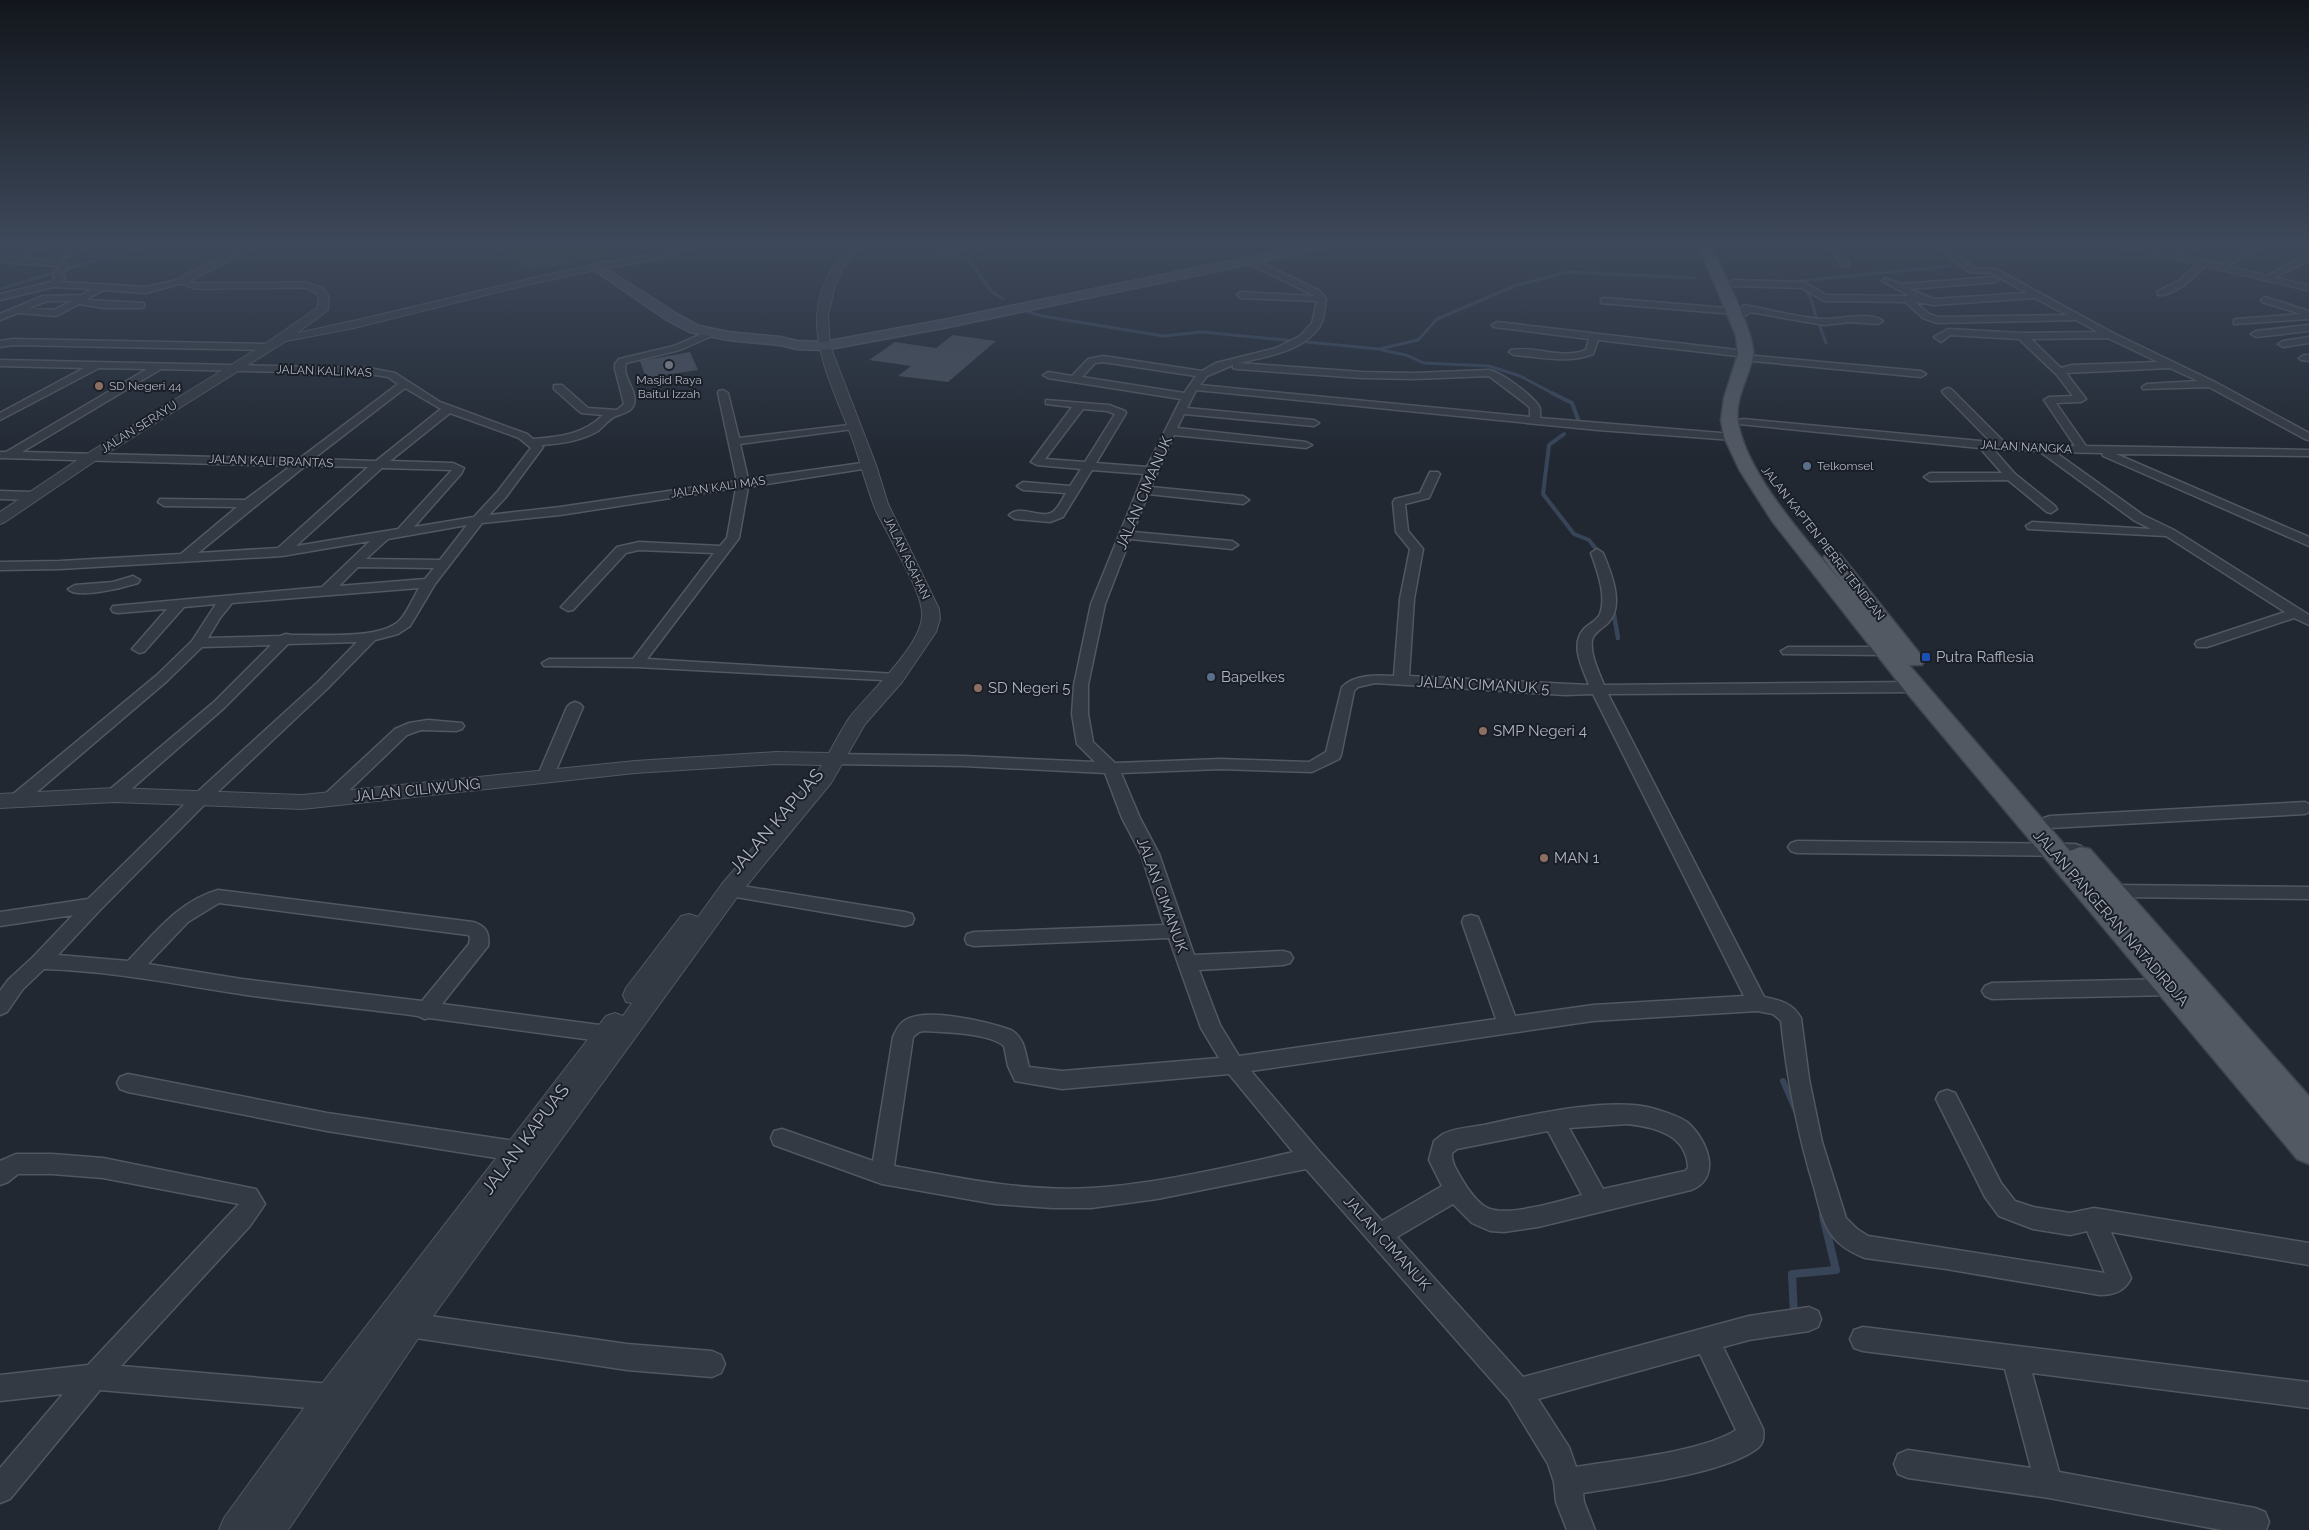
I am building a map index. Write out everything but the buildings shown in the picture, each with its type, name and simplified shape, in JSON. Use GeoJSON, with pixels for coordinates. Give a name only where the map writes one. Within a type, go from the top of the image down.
{"type":"FeatureCollection","features":[{"type":"Feature","properties":{"kind":"main road"},"geometry":{"type":"LineString","coordinates":[[673,317],[695,329],[711,333],[780,341],[797,345],[943,324],[972,317]]}},
{"type":"Feature","properties":{"kind":"main road","name":"JALAN KAPTEN PIERRE TENDEAN"},"geometry":{"type":"LineString","coordinates":[[1744,317],[1755,340],[1744,404],[1743,422],[1747,442],[1768,478],[1847,575],[1924,687]]}},
{"type":"Feature","properties":{"kind":"main road","name":"JALAN KAPTEN PIERRE TENDEAN"},"geometry":{"type":"LineString","coordinates":[[1751,357],[1731,407],[1729,420],[1733,437],[1750,471],[1782,521],[1885,651],[1924,687]]}},
{"type":"Feature","properties":{"kind":"main road"},"geometry":{"type":"LineString","coordinates":[[1826,575],[1847,575]]}},
{"type":"Feature","properties":{"kind":"main road","name":"JALAN PANGERAN NATADIRDJA"},"geometry":{"type":"LineString","coordinates":[[1924,687],[2050,822],[2064,850],[2112,891],[2309,1118]]}},
{"type":"Feature","properties":{"kind":"main road","name":"JALAN PANGERAN NATADIRDJA"},"geometry":{"type":"LineString","coordinates":[[1924,687],[2064,850],[2172,987],[2309,1149]]}},
{"type":"Feature","properties":{"kind":"street","name":"JALAN SERAYU"},"geometry":{"type":"LineString","coordinates":[[0,519],[90,458],[232,368],[270,347],[311,317]]}},
{"type":"Feature","properties":{"kind":"street"},"geometry":{"type":"LineString","coordinates":[[282,338],[384,317]]}},
{"type":"Feature","properties":{"kind":"street"},"geometry":{"type":"LineString","coordinates":[[823,341],[824,317]]}},
{"type":"Feature","properties":{"kind":"street"},"geometry":{"type":"LineString","coordinates":[[1191,392],[1220,365],[1297,342],[1316,324],[1317,317]]}},
{"type":"Feature","properties":{"kind":"street"},"geometry":{"type":"LineString","coordinates":[[1788,317],[1818,322],[1858,319],[1878,321]]}},
{"type":"Feature","properties":{"kind":"street"},"geometry":{"type":"LineString","coordinates":[[1930,317],[1937,320],[2077,318],[2211,384],[2309,437]]}},
{"type":"Feature","properties":{"kind":"street"},"geometry":{"type":"LineString","coordinates":[[2237,322],[2278,317]]}},
{"type":"Feature","properties":{"kind":"street"},"geometry":{"type":"LineString","coordinates":[[1496,325],[1751,357],[1921,374]]}},
{"type":"Feature","properties":{"kind":"street"},"geometry":{"type":"LineString","coordinates":[[2256,334],[2309,328]]}},
{"type":"Feature","properties":{"kind":"street"},"geometry":{"type":"LineString","coordinates":[[1941,340],[1940,335],[1948,332],[2022,336],[2110,335]]}},
{"type":"Feature","properties":{"kind":"street"},"geometry":{"type":"LineString","coordinates":[[558,388],[580,408],[619,414],[629,406],[630,398],[620,369],[620,364],[623,361],[677,348],[711,333]]}},
{"type":"Feature","properties":{"kind":"street"},"geometry":{"type":"LineString","coordinates":[[1514,352],[1565,355],[1585,354],[1590,352],[1594,336]]}},
{"type":"Feature","properties":{"kind":"street"},"geometry":{"type":"LineString","coordinates":[[2022,336],[2060,373],[2081,399],[2049,400],[2083,450]]}},
{"type":"Feature","properties":{"kind":"street"},"geometry":{"type":"LineString","coordinates":[[2283,344],[2309,340]]}},
{"type":"Feature","properties":{"kind":"street","name":"JALAN ASAHAN"},"geometry":{"type":"LineString","coordinates":[[823,341],[888,520],[924,591],[931,609],[931,619],[927,632],[896,678],[857,721],[833,759]]}},
{"type":"Feature","properties":{"kind":"street"},"geometry":{"type":"LineString","coordinates":[[0,344],[13,342],[270,347]]}},
{"type":"Feature","properties":{"kind":"street"},"geometry":{"type":"LineString","coordinates":[[1074,379],[1092,362],[1102,359],[1191,392],[1314,423]]}},
{"type":"Feature","properties":{"kind":"street","name":"JALAN KALI MAS"},"geometry":{"type":"LineString","coordinates":[[0,363],[369,371],[391,375],[436,404],[500,426],[533,442]]}},
{"type":"Feature","properties":{"kind":"street"},"geometry":{"type":"LineString","coordinates":[[0,376],[24,364]]}},
{"type":"Feature","properties":{"kind":"street"},"geometry":{"type":"LineString","coordinates":[[0,417],[97,365]]}},
{"type":"Feature","properties":{"kind":"street"},"geometry":{"type":"LineString","coordinates":[[1220,365],[1371,375],[1414,376],[1489,373],[1494,374],[1530,402],[1535,408],[1535,419]]}},
{"type":"Feature","properties":{"kind":"street"},"geometry":{"type":"LineString","coordinates":[[2060,373],[2064,369],[2072,368],[2172,365]]}},
{"type":"Feature","properties":{"kind":"street"},"geometry":{"type":"LineString","coordinates":[[5,455],[159,366]]}},
{"type":"Feature","properties":{"kind":"street"},"geometry":{"type":"LineString","coordinates":[[1048,375],[1191,392],[1535,419],[1611,429],[1733,437]]}},
{"type":"Feature","properties":{"kind":"street"},"geometry":{"type":"LineString","coordinates":[[184,558],[248,504],[405,383]]}},
{"type":"Feature","properties":{"kind":"street"},"geometry":{"type":"LineString","coordinates":[[2147,387],[2211,384]]}},
{"type":"Feature","properties":{"kind":"street"},"geometry":{"type":"LineString","coordinates":[[1948,391],[2002,446]]}},
{"type":"Feature","properties":{"kind":"street","name":"JALAN CIMANUK"},"geometry":{"type":"LineString","coordinates":[[1191,392],[1151,471],[1098,604],[1081,685],[1080,714],[1085,744],[1111,768],[1131,818],[1150,854],[1174,931],[1198,997],[1211,1028],[1234,1065],[1311,1158],[1518,1391],[1558,1457],[1568,1482],[1570,1502],[1581,1530]]}},
{"type":"Feature","properties":{"kind":"street"},"geometry":{"type":"LineString","coordinates":[[637,662],[733,538],[743,483],[723,393]]}},
{"type":"Feature","properties":{"kind":"street"},"geometry":{"type":"LineString","coordinates":[[1015,515],[1045,518],[1056,516],[1122,413],[1117,410],[1050,402]]}},
{"type":"Feature","properties":{"kind":"street"},"geometry":{"type":"LineString","coordinates":[[1079,406],[1036,460],[1038,463],[1151,471]]}},
{"type":"Feature","properties":{"kind":"street"},"geometry":{"type":"LineString","coordinates":[[282,552],[379,464],[448,409]]}},
{"type":"Feature","properties":{"kind":"street"},"geometry":{"type":"LineString","coordinates":[[533,442],[577,437],[602,424],[611,414]]}},
{"type":"Feature","properties":{"kind":"street","name":"JALAN NANGKA"},"geometry":{"type":"LineString","coordinates":[[1743,422],[1892,438],[2002,446],[2083,450],[2309,453]]}},
{"type":"Feature","properties":{"kind":"street"},"geometry":{"type":"LineString","coordinates":[[733,442],[853,426]]}},
{"type":"Feature","properties":{"kind":"street"},"geometry":{"type":"LineString","coordinates":[[1171,431],[1306,445]]}},
{"type":"Feature","properties":{"kind":"street"},"geometry":{"type":"LineString","coordinates":[[198,643],[286,638],[370,637],[393,631],[405,623],[443,564],[534,453],[537,447],[533,442]]}},
{"type":"Feature","properties":{"kind":"street"},"geometry":{"type":"LineString","coordinates":[[1984,445],[2011,476],[2051,509]]}},
{"type":"Feature","properties":{"kind":"street"},"geometry":{"type":"LineString","coordinates":[[2042,448],[2127,511],[2170,533],[2309,621]]}},
{"type":"Feature","properties":{"kind":"street"},"geometry":{"type":"LineString","coordinates":[[2098,450],[2309,543]]}},
{"type":"Feature","properties":{"kind":"street","name":"JALAN KALI BRANTAS"},"geometry":{"type":"LineString","coordinates":[[5,455],[453,466],[458,468],[458,472],[404,531]]}},
{"type":"Feature","properties":{"kind":"street","name":"JALAN KALI MAS"},"geometry":{"type":"LineString","coordinates":[[0,566],[282,552],[478,520],[560,511],[869,465]]}},
{"type":"Feature","properties":{"kind":"street"},"geometry":{"type":"LineString","coordinates":[[1402,681],[1408,600],[1418,549],[1402,532],[1399,502],[1425,495],[1434,474]]}},
{"type":"Feature","properties":{"kind":"street"},"geometry":{"type":"LineString","coordinates":[[1930,477],[2011,476]]}},
{"type":"Feature","properties":{"kind":"street"},"geometry":{"type":"LineString","coordinates":[[1023,486],[1073,490]]}},
{"type":"Feature","properties":{"kind":"street"},"geometry":{"type":"LineString","coordinates":[[1143,490],[1243,500]]}},
{"type":"Feature","properties":{"kind":"street"},"geometry":{"type":"LineString","coordinates":[[0,495],[32,496]]}},
{"type":"Feature","properties":{"kind":"street"},"geometry":{"type":"LineString","coordinates":[[164,502],[248,504]]}},
{"type":"Feature","properties":{"kind":"street"},"geometry":{"type":"LineString","coordinates":[[2032,526],[2170,533]]}},
{"type":"Feature","properties":{"kind":"street"},"geometry":{"type":"LineString","coordinates":[[326,591],[384,535]]}},
{"type":"Feature","properties":{"kind":"street"},"geometry":{"type":"LineString","coordinates":[[1126,535],[1232,546]]}},
{"type":"Feature","properties":{"kind":"street"},"geometry":{"type":"LineString","coordinates":[[2309,543],[2302,546],[2309,551]]}},
{"type":"Feature","properties":{"kind":"street"},"geometry":{"type":"LineString","coordinates":[[568,607],[622,550],[627,548],[639,546],[724,550]]}},
{"type":"Feature","properties":{"kind":"street"},"geometry":{"type":"LineString","coordinates":[[1597,554],[1606,580],[1606,614],[1604,619],[1588,632],[1585,642],[1587,659],[1598,690],[1757,1003]]}},
{"type":"Feature","properties":{"kind":"street"},"geometry":{"type":"LineString","coordinates":[[355,563],[443,564]]}},
{"type":"Feature","properties":{"kind":"street"},"geometry":{"type":"LineString","coordinates":[[76,589],[114,586],[133,580]]}},
{"type":"Feature","properties":{"kind":"street"},"geometry":{"type":"LineString","coordinates":[[118,610],[180,603],[429,583]]}},
{"type":"Feature","properties":{"kind":"street"},"geometry":{"type":"LineString","coordinates":[[9,800],[162,678],[198,643],[214,616],[228,599]]}},
{"type":"Feature","properties":{"kind":"street"},"geometry":{"type":"LineString","coordinates":[[139,649],[180,603]]}},
{"type":"Feature","properties":{"kind":"street"},"geometry":{"type":"LineString","coordinates":[[2202,644],[2295,613]]}},
{"type":"Feature","properties":{"kind":"street"},"geometry":{"type":"LineString","coordinates":[[0,1006],[8,985],[40,962],[93,905],[200,799],[324,685],[370,637]]}},
{"type":"Feature","properties":{"kind":"street"},"geometry":{"type":"LineString","coordinates":[[114,795],[219,705],[286,638]]}},
{"type":"Feature","properties":{"kind":"street"},"geometry":{"type":"LineString","coordinates":[[1788,651],[1885,651]]}},
{"type":"Feature","properties":{"kind":"street"},"geometry":{"type":"LineString","coordinates":[[550,663],[637,662],[896,678]]}},
{"type":"Feature","properties":{"kind":"street","name":"JALAN CIMANUK 5"},"geometry":{"type":"LineString","coordinates":[[1111,768],[1220,764],[1312,767],[1333,755],[1347,690],[1353,684],[1375,680],[1598,690],[1924,687]]}},
{"type":"Feature","properties":{"kind":"street"},"geometry":{"type":"LineString","coordinates":[[546,775],[575,707]]}},
{"type":"Feature","properties":{"kind":"street"},"geometry":{"type":"LineString","coordinates":[[330,799],[400,732],[408,727],[417,725],[456,726]]}},
{"type":"Feature","properties":{"kind":"street","name":"JALAN CILIWUNG"},"geometry":{"type":"LineString","coordinates":[[9,800],[114,795],[281,803],[546,775],[776,758],[833,759]]}},
{"type":"Feature","properties":{"kind":"street"},"geometry":{"type":"LineString","coordinates":[[833,759],[964,761],[1111,768]]}},
{"type":"Feature","properties":{"kind":"street","name":"JALAN KAPUAS"},"geometry":{"type":"LineString","coordinates":[[267,1530],[409,1326],[730,890],[824,778],[833,759]]}},
{"type":"Feature","properties":{"kind":"street","name":"JALAN KAPUAS"},"geometry":{"type":"LineString","coordinates":[[236,1530],[330,1397],[607,1034],[669,948],[812,776],[833,759]]}},
{"type":"Feature","properties":{"kind":"street"},"geometry":{"type":"LineString","coordinates":[[2050,822],[2305,808]]}},
{"type":"Feature","properties":{"kind":"street"},"geometry":{"type":"LineString","coordinates":[[1797,847],[2064,850]]}},
{"type":"Feature","properties":{"kind":"street"},"geometry":{"type":"LineString","coordinates":[[730,890],[905,919]]}},
{"type":"Feature","properties":{"kind":"street"},"geometry":{"type":"LineString","coordinates":[[2112,891],[2309,892]]}},
{"type":"Feature","properties":{"kind":"street"},"geometry":{"type":"LineString","coordinates":[[132,969],[191,908],[204,900],[218,896],[473,929],[480,935],[478,946],[425,1011]]}},
{"type":"Feature","properties":{"kind":"street"},"geometry":{"type":"LineString","coordinates":[[0,919],[93,905]]}},
{"type":"Feature","properties":{"kind":"street"},"geometry":{"type":"LineString","coordinates":[[1471,922],[1508,1026]]}},
{"type":"Feature","properties":{"kind":"street"},"geometry":{"type":"LineString","coordinates":[[974,939],[1174,931]]}},
{"type":"Feature","properties":{"kind":"street"},"geometry":{"type":"LineString","coordinates":[[1187,963],[1283,958]]}},
{"type":"Feature","properties":{"kind":"street"},"geometry":{"type":"LineString","coordinates":[[40,962],[76,963],[132,969],[242,988],[350,1000],[607,1034]]}},
{"type":"Feature","properties":{"kind":"street"},"geometry":{"type":"LineString","coordinates":[[1992,990],[2172,987]]}},
{"type":"Feature","properties":{"kind":"street"},"geometry":{"type":"LineString","coordinates":[[882,1174],[903,1037],[906,1031],[916,1024],[989,1030],[1003,1034],[1011,1040],[1015,1049],[1018,1069],[1022,1074],[1062,1080],[1234,1065],[1593,1013],[1757,1003],[1779,1008],[1791,1018],[1798,1079],[1811,1142],[1836,1222],[1841,1232],[1853,1241],[1865,1247],[2109,1284],[2119,1278],[2094,1219]]}},
{"type":"Feature","properties":{"kind":"street"},"geometry":{"type":"LineString","coordinates":[[128,1083],[327,1122],[516,1151]]}},
{"type":"Feature","properties":{"kind":"street"},"geometry":{"type":"LineString","coordinates":[[1947,1099],[1993,1190],[2007,1209],[2033,1218],[2070,1224],[2094,1219],[2309,1254]]}},
{"type":"Feature","properties":{"kind":"street"},"geometry":{"type":"LineString","coordinates":[[1602,1115],[1641,1116],[1673,1124],[1684,1134],[1693,1147],[1701,1166],[1700,1173],[1691,1180],[1597,1201],[1534,1219],[1495,1220],[1480,1216],[1456,1190],[1440,1160],[1442,1148],[1451,1141],[1602,1115]]}},
{"type":"Feature","properties":{"kind":"street"},"geometry":{"type":"LineString","coordinates":[[1554,1122],[1597,1201]]}},
{"type":"Feature","properties":{"kind":"street"},"geometry":{"type":"LineString","coordinates":[[782,1138],[882,1174],[995,1194],[1053,1198],[1091,1198],[1213,1179],[1311,1158]]}},
{"type":"Feature","properties":{"kind":"street"},"geometry":{"type":"LineString","coordinates":[[0,1175],[5,1169],[16,1164],[52,1164],[103,1168],[248,1196],[253,1204],[246,1215],[94,1377],[0,1489]]}},
{"type":"Feature","properties":{"kind":"street"},"geometry":{"type":"LineString","coordinates":[[1380,1235],[1456,1190]]}},
{"type":"Feature","properties":{"kind":"street"},"geometry":{"type":"LineString","coordinates":[[1518,1391],[1749,1328],[1809,1319]]}},
{"type":"Feature","properties":{"kind":"street"},"geometry":{"type":"LineString","coordinates":[[409,1326],[627,1357],[712,1364]]}},
{"type":"Feature","properties":{"kind":"street"},"geometry":{"type":"LineString","coordinates":[[1863,1339],[2309,1395]]}},
{"type":"Feature","properties":{"kind":"street"},"geometry":{"type":"LineString","coordinates":[[1568,1482],[1716,1454],[1747,1441],[1751,1436],[1750,1429],[1706,1340]]}},
{"type":"Feature","properties":{"kind":"street"},"geometry":{"type":"LineString","coordinates":[[2015,1358],[2049,1484]]}},
{"type":"Feature","properties":{"kind":"street"},"geometry":{"type":"LineString","coordinates":[[0,1388],[94,1377],[330,1397]]}},
{"type":"Feature","properties":{"kind":"street"},"geometry":{"type":"LineString","coordinates":[[1908,1464],[2049,1484],[2254,1522]]}},
{"type":"Feature","properties":{"kind":"waterway"},"geometry":{"type":"LineString","coordinates":[[1050,317],[1163,336],[1202,332],[1379,349],[1418,340],[1437,319],[1441,317]]}},
{"type":"Feature","properties":{"kind":"waterway"},"geometry":{"type":"LineString","coordinates":[[1819,324],[1826,343]]}},
{"type":"Feature","properties":{"kind":"waterway"},"geometry":{"type":"LineString","coordinates":[[1382,350],[1406,355],[1424,363],[1489,366],[1520,376],[1554,394]]}},
{"type":"Feature","properties":{"kind":"waterway"},"geometry":{"type":"LineString","coordinates":[[1554,394],[1572,403],[1578,419]]}},
{"type":"Feature","properties":{"kind":"waterway"},"geometry":{"type":"LineString","coordinates":[[1564,434],[1549,445],[1543,494],[1574,534],[1589,540],[1600,554]]}},
{"type":"Feature","properties":{"kind":"waterway"},"geometry":{"type":"LineString","coordinates":[[1613,609],[1618,638]]}},
{"type":"Feature","properties":{"kind":"waterway"},"geometry":{"type":"LineString","coordinates":[[1783,1081],[1796,1111]]}},
{"type":"Feature","properties":{"kind":"waterway"},"geometry":{"type":"LineString","coordinates":[[1794,1315],[1792,1274],[1836,1270],[1823,1216]]}},
{"type":"Feature","properties":{"kind":"place","name":"Masjid Raya Baitul Izzah"},"geometry":{"type":"Point","coordinates":[669,365]}},
{"type":"Feature","properties":{"kind":"place","name":"SD Negeri 44"},"geometry":{"type":"Point","coordinates":[99,386]}},
{"type":"Feature","properties":{"kind":"place","name":"Telkomsel"},"geometry":{"type":"Point","coordinates":[1807,466]}},
{"type":"Feature","properties":{"kind":"place","name":"Putra Rafflesia"},"geometry":{"type":"Point","coordinates":[1926,657]}},
{"type":"Feature","properties":{"kind":"place","name":"Bapelkes"},"geometry":{"type":"Point","coordinates":[1211,677]}},
{"type":"Feature","properties":{"kind":"place","name":"SD Negeri 5"},"geometry":{"type":"Point","coordinates":[978,688]}},
{"type":"Feature","properties":{"kind":"place","name":"SMP Negeri 4"},"geometry":{"type":"Point","coordinates":[1483,731]}},
{"type":"Feature","properties":{"kind":"place","name":"MAN 1"},"geometry":{"type":"Point","coordinates":[1544,858]}}]}
